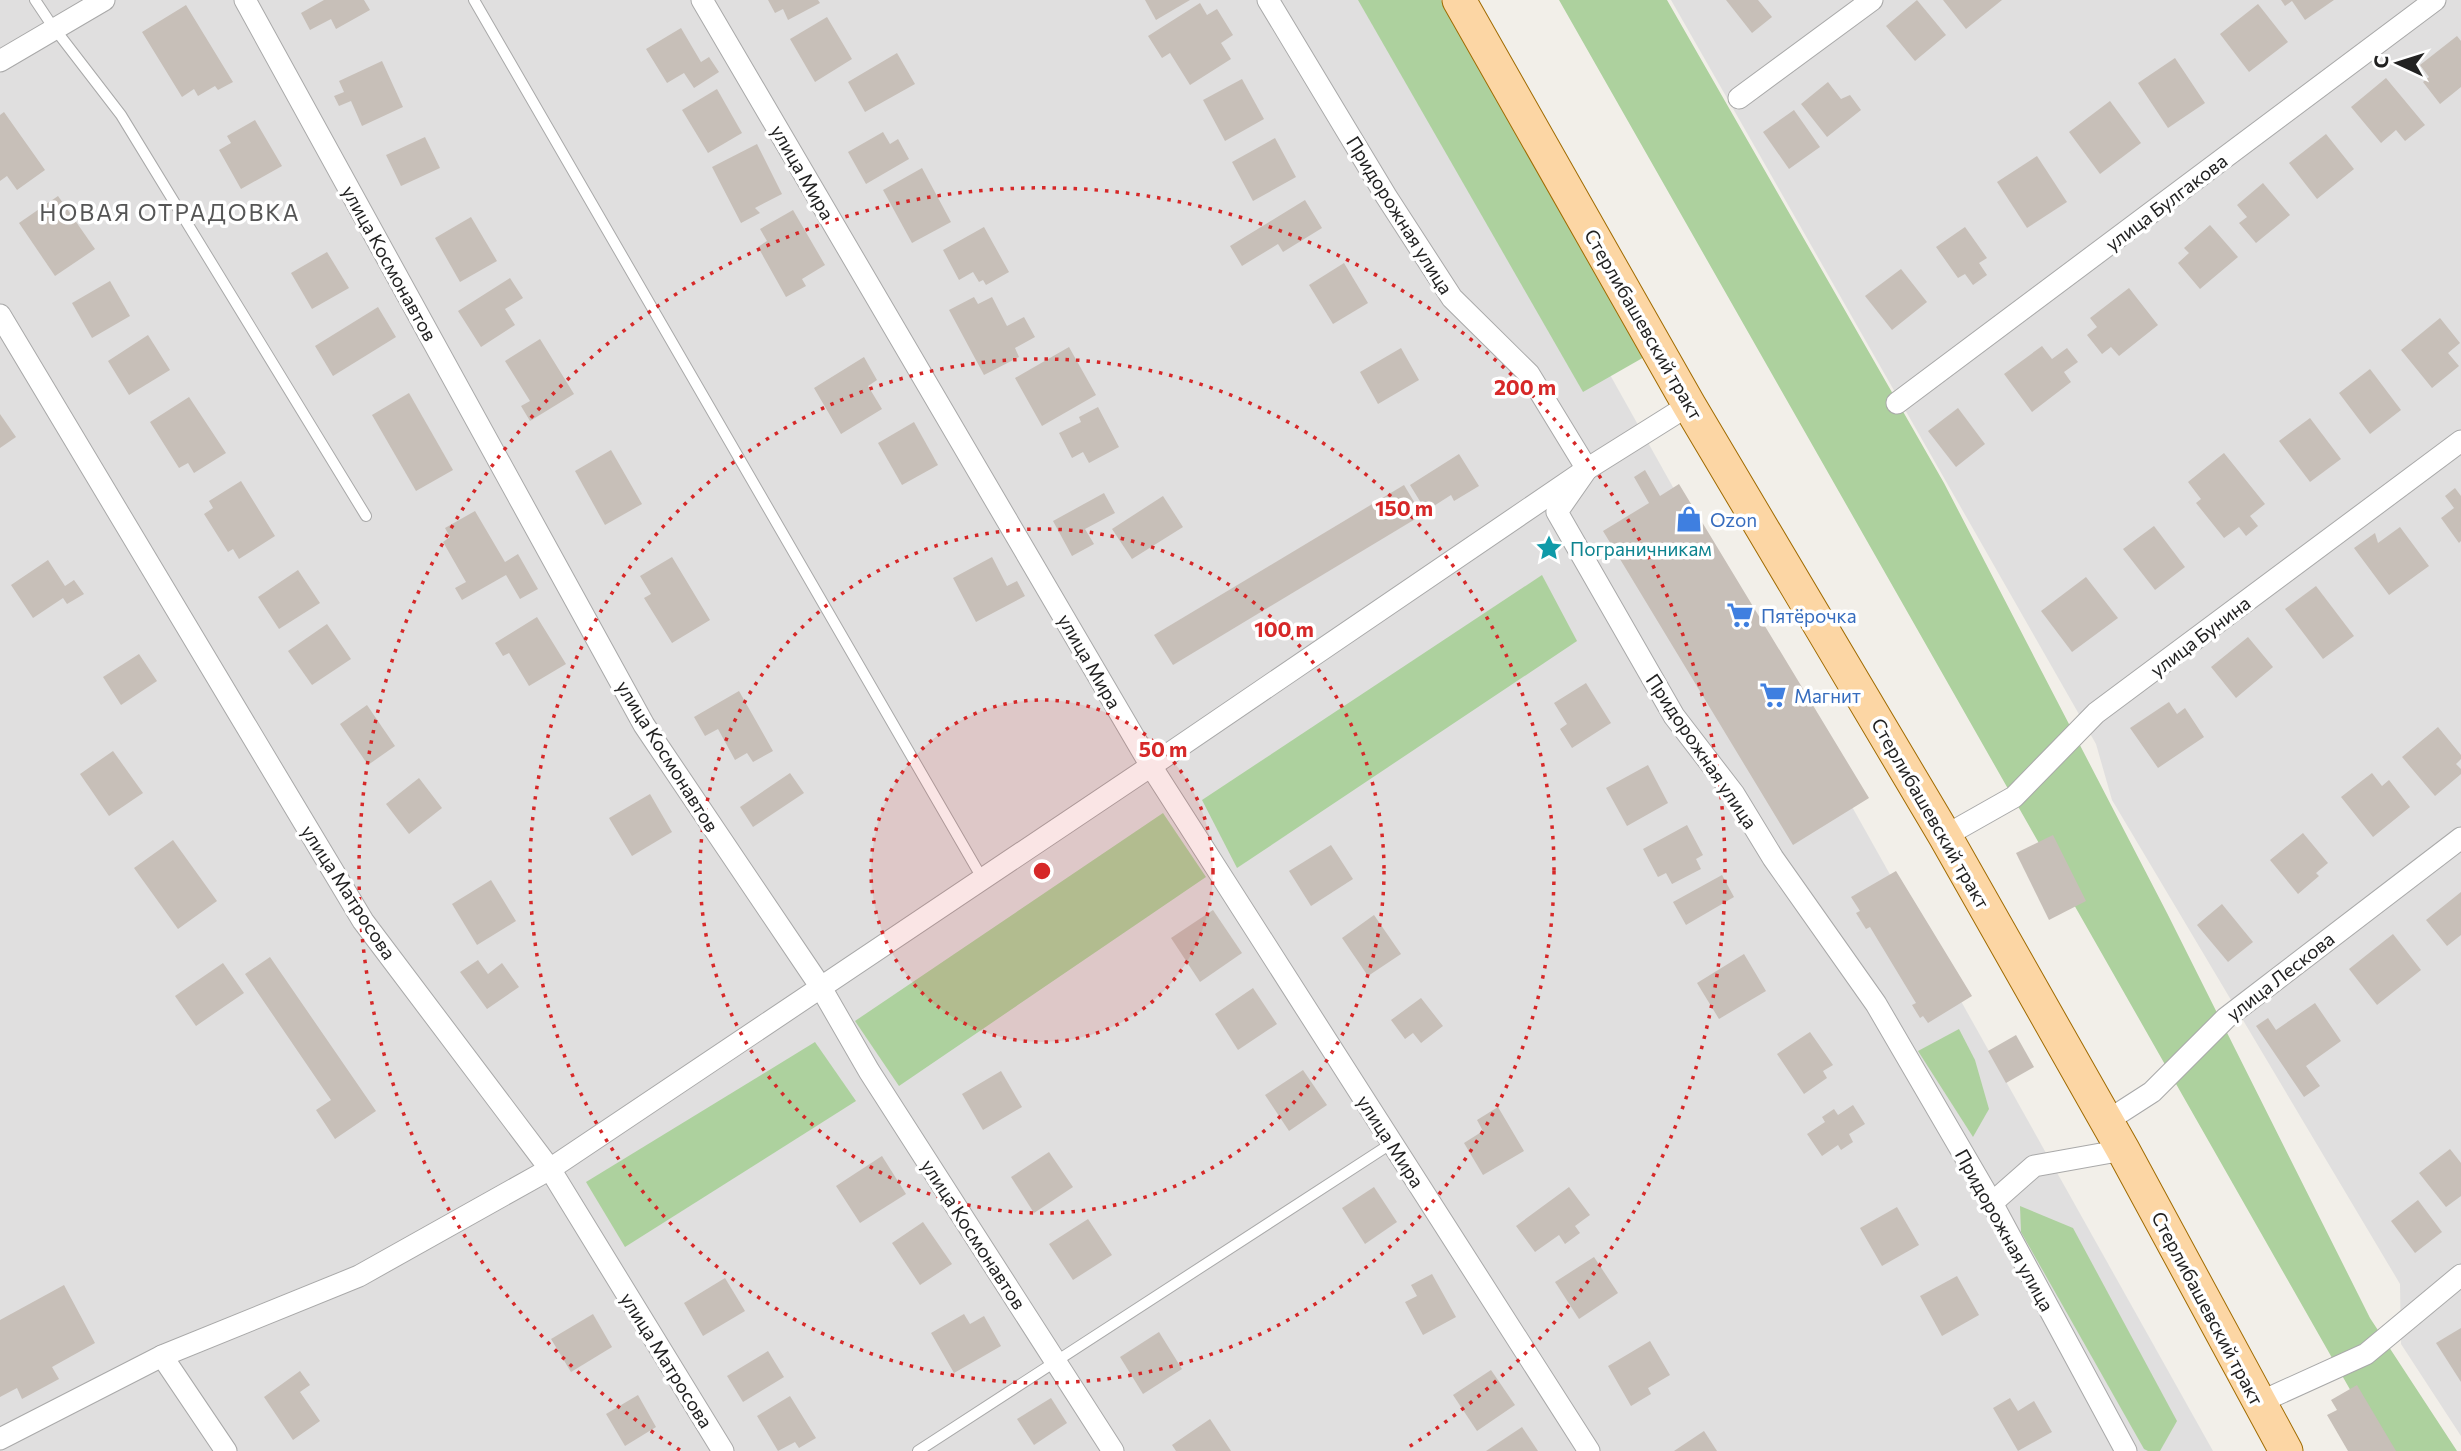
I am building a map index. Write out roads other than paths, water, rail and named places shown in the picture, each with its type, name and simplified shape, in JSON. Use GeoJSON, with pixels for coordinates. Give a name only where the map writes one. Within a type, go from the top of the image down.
{"type":"FeatureCollection","features":[{"type":"Feature","properties":{"kind":"main road","name":"Стерлибашевский тракт"},"geometry":{"type":"LineString","coordinates":[[1459,0],[1689,405],[1945,836],[2107,1121],[2286,1451]]}},
{"type":"Feature","properties":{"kind":"street"},"geometry":{"type":"LineString","coordinates":[[0,61],[104,0]]}},
{"type":"Feature","properties":{"kind":"street","name":"улица Космонавтов"},"geometry":{"type":"LineString","coordinates":[[245,0],[644,725],[820,986],[869,1071],[1113,1451]]}},
{"type":"Feature","properties":{"kind":"street","name":"улица Мира"},"geometry":{"type":"LineString","coordinates":[[702,0],[1151,766],[1589,1451]]}},
{"type":"Feature","properties":{"kind":"street","name":"Придорожная улица"},"geometry":{"type":"LineString","coordinates":[[1268,0],[1386,196],[1452,298],[1529,374],[1587,469],[1557,512],[1674,716],[1734,794],[1773,858],[1876,1004],[1992,1203],[2126,1451]]}},
{"type":"Feature","properties":{"kind":"street"},"geometry":{"type":"LineString","coordinates":[[1739,98],[1872,0]]}},
{"type":"Feature","properties":{"kind":"street","name":"улица Булгакова"},"geometry":{"type":"LineString","coordinates":[[1898,403],[2435,0]]}},
{"type":"Feature","properties":{"kind":"street","name":"улица Матросова"},"geometry":{"type":"LineString","coordinates":[[0,316],[363,922],[550,1169],[723,1451]]}},
{"type":"Feature","properties":{"kind":"street"},"geometry":{"type":"LineString","coordinates":[[0,1439],[162,1356],[359,1276],[550,1169],[1151,766],[1587,469],[1689,405]]}},
{"type":"Feature","properties":{"kind":"street","name":"улица Бунина"},"geometry":{"type":"LineString","coordinates":[[1945,836],[2014,797],[2096,713],[2461,441]]}},
{"type":"Feature","properties":{"kind":"street","name":"улица Лескова"},"geometry":{"type":"LineString","coordinates":[[2107,1121],[2152,1092],[2226,1018],[2461,838]]}},
{"type":"Feature","properties":{"kind":"street"},"geometry":{"type":"LineString","coordinates":[[1992,1203],[2034,1166],[2123,1150]]}},
{"type":"Feature","properties":{"kind":"street"},"geometry":{"type":"LineString","coordinates":[[2258,1403],[2366,1354],[2461,1275]]}},
{"type":"Feature","properties":{"kind":"street"},"geometry":{"type":"LineString","coordinates":[[162,1356],[226,1451]]}},
{"type":"Feature","properties":{"kind":"lane"},"geometry":{"type":"LineString","coordinates":[[34,0],[121,115],[366,516]]}},
{"type":"Feature","properties":{"kind":"lane"},"geometry":{"type":"LineString","coordinates":[[474,0],[982,878]]}},
{"type":"Feature","properties":{"kind":"lane"},"geometry":{"type":"LineString","coordinates":[[918,1451],[1392,1143]]}},
{"type":"Feature","properties":{"kind":"place","name":"Ozon"},"geometry":{"type":"Point","coordinates":[1689,519]}},
{"type":"Feature","properties":{"kind":"place","name":"Пограничникам"},"geometry":{"type":"Point","coordinates":[1549,548]}},
{"type":"Feature","properties":{"kind":"place","name":"Пятёрочка"},"geometry":{"type":"Point","coordinates":[1740,615]}},
{"type":"Feature","properties":{"kind":"place","name":"Магнит"},"geometry":{"type":"Point","coordinates":[1773,695]}},
{"type":"Feature","properties":{"kind":"district","name":"НОВАЯ ОТРАДОВКА"},"geometry":{"type":"Point","coordinates":[170,212]}}]}
